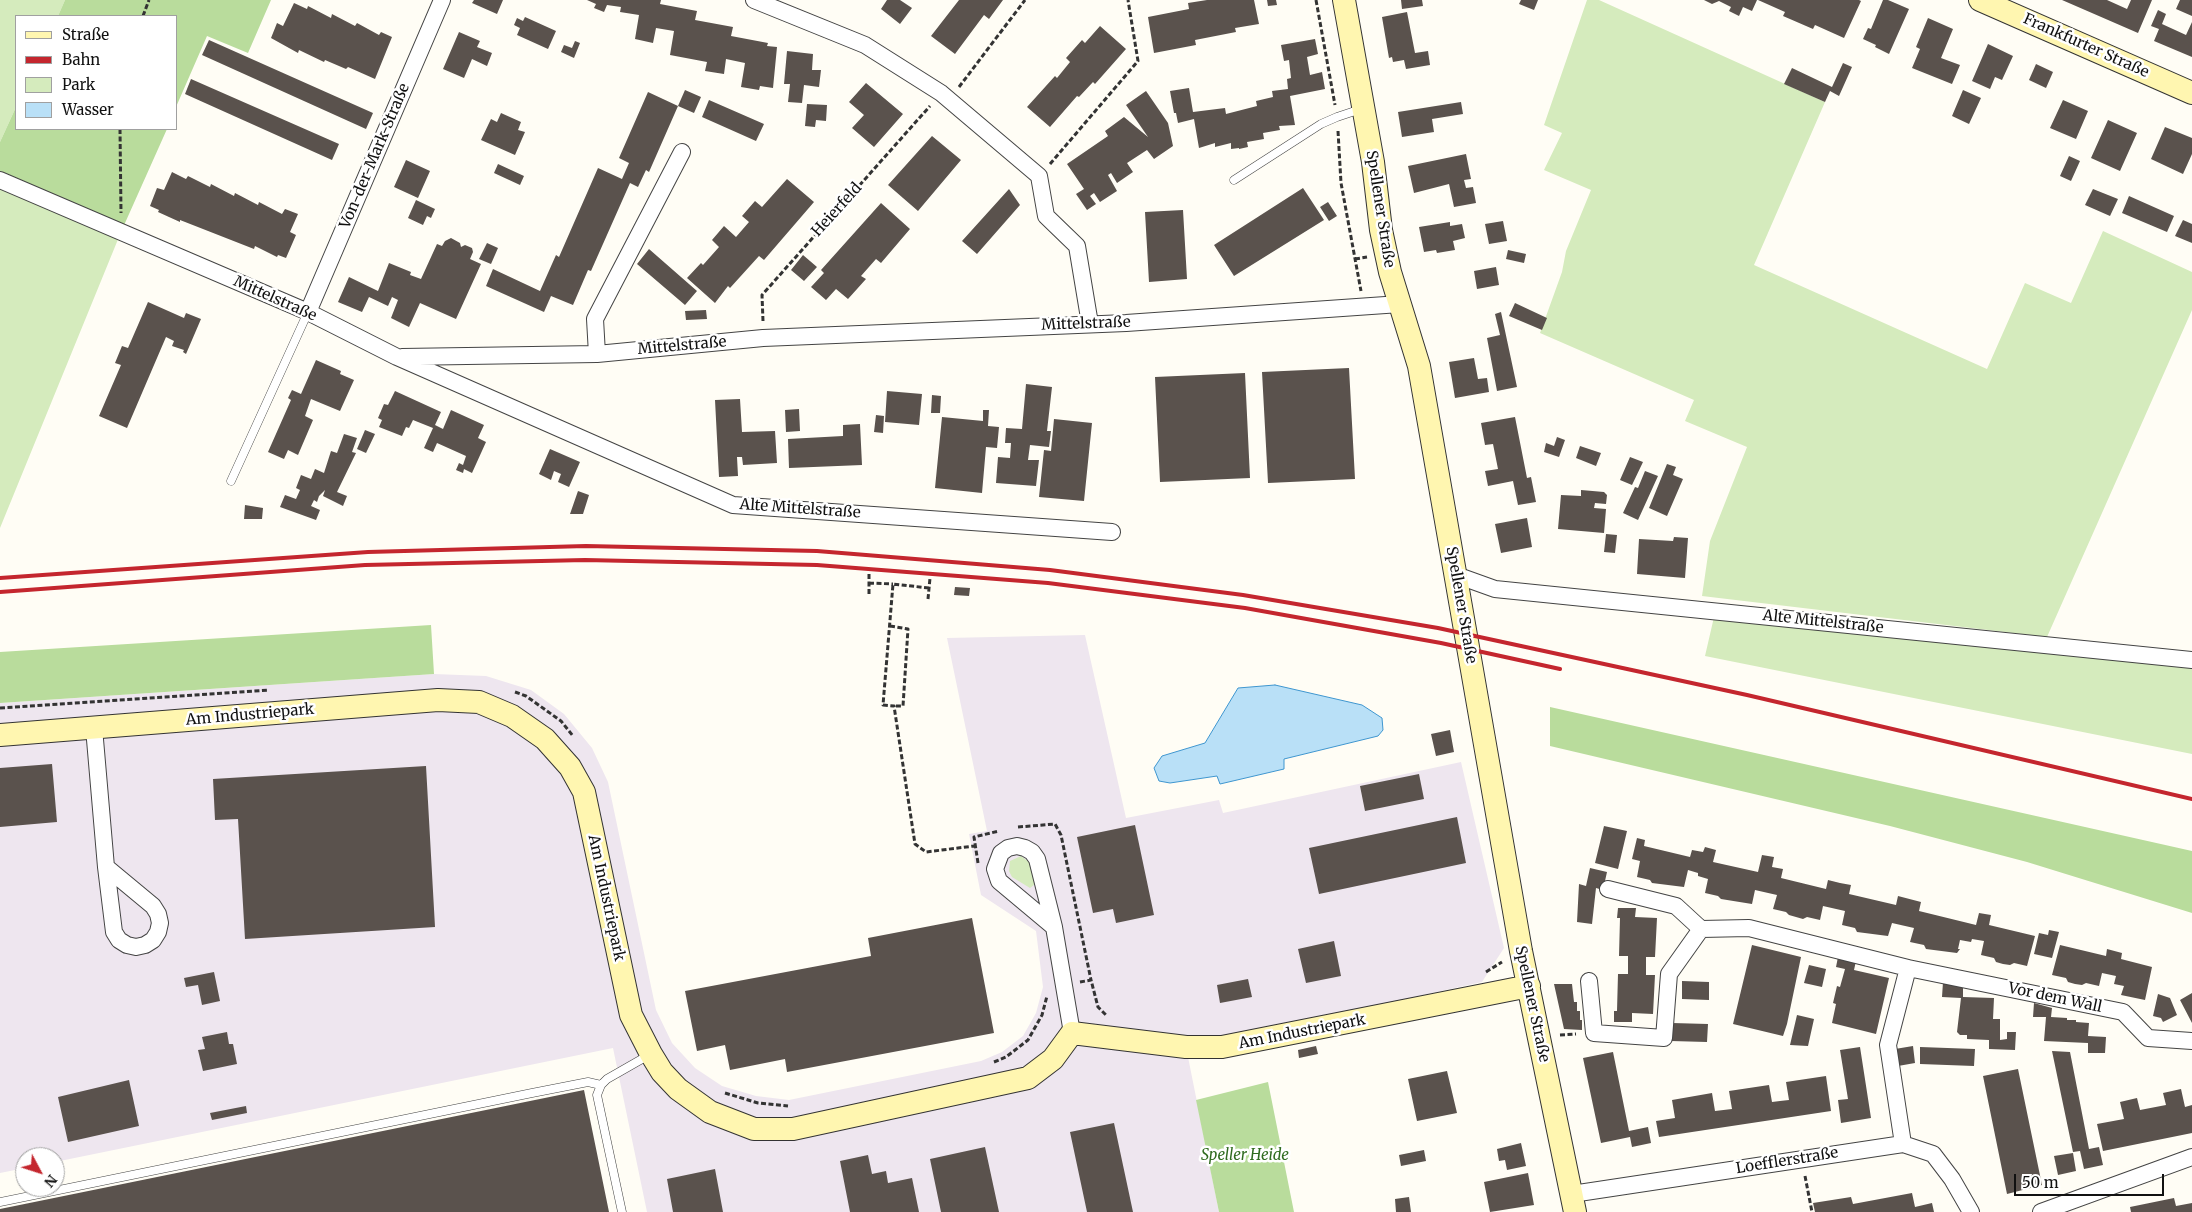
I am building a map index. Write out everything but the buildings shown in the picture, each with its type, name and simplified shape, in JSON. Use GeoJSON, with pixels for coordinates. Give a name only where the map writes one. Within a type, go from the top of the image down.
{"type":"FeatureCollection","features":[{"type":"Feature","properties":{"kind":"street","name":"Von-der-Mark-Straße"},"geometry":{"type":"LineString","coordinates":[[308,312],[442,0]]}},
{"type":"Feature","properties":{"kind":"street"},"geometry":{"type":"LineString","coordinates":[[754,0],[775,4],[865,45],[941,93],[1039,176],[1046,216],[1077,246],[1090,324]]}},
{"type":"Feature","properties":{"kind":"street","name":"Spellener Straße"},"geometry":{"type":"LineString","coordinates":[[1344,0],[1372,162],[1381,230],[1390,272],[1419,366],[1521,951],[1574,1203]]}},
{"type":"Feature","properties":{"kind":"street","name":"Frankfurter Straße"},"geometry":{"type":"LineString","coordinates":[[1980,0],[2192,93]]}},
{"type":"Feature","properties":{"kind":"street"},"geometry":{"type":"LineString","coordinates":[[597,354],[596,319],[682,152]]}},
{"type":"Feature","properties":{"kind":"street","name":"Mittelstraße"},"geometry":{"type":"LineString","coordinates":[[0,180],[308,312],[397,357],[597,354],[763,338],[1090,324],[1400,304]]}},
{"type":"Feature","properties":{"kind":"street","name":"Alte Mittelstraße"},"geometry":{"type":"LineString","coordinates":[[397,357],[733,505],[1112,532]]}},
{"type":"Feature","properties":{"kind":"street","name":"Alte Mittelstraße"},"geometry":{"type":"LineString","coordinates":[[1456,575],[1495,588],[2192,660]]}},
{"type":"Feature","properties":{"kind":"street","name":"Am Industriepark"},"geometry":{"type":"LineString","coordinates":[[0,735],[438,700],[479,702],[512,716],[545,739],[570,767],[584,792],[632,1015],[651,1054],[662,1072],[678,1089],[710,1112],[754,1129],[793,1129],[1028,1078],[1053,1059],[1072,1033],[1186,1047],[1222,1047],[1529,986]]}},
{"type":"Feature","properties":{"kind":"street"},"geometry":{"type":"LineString","coordinates":[[94,728],[106,867],[114,932],[120,940],[127,944],[145,945],[153,940],[158,932],[160,923],[158,914],[153,906],[106,867]]}},
{"type":"Feature","properties":{"kind":"street"},"geometry":{"type":"LineString","coordinates":[[1054,927],[999,881],[995,869],[1001,853],[1008,848],[1017,846],[1025,848],[1032,852],[1037,859],[1054,927],[1072,1033]]}},
{"type":"Feature","properties":{"kind":"street"},"geometry":{"type":"LineString","coordinates":[[1589,981],[1594,1033],[1664,1038],[1669,974],[1702,929],[1676,906],[1608,889]]}},
{"type":"Feature","properties":{"kind":"street","name":"Vor dem Wall"},"geometry":{"type":"LineString","coordinates":[[1702,929],[1749,928],[1908,968],[2123,1012],[2148,1038],[2192,1041]]}},
{"type":"Feature","properties":{"kind":"street"},"geometry":{"type":"LineString","coordinates":[[1903,1144],[1888,1044],[1908,968]]}},
{"type":"Feature","properties":{"kind":"street","name":"Loefflerstraße"},"geometry":{"type":"LineString","coordinates":[[1574,1203],[1801,1159],[1903,1144],[1933,1154],[1952,1179],[1971,1212]]}},
{"type":"Feature","properties":{"kind":"street"},"geometry":{"type":"LineString","coordinates":[[2040,1212],[2192,1157]]}},
{"type":"Feature","properties":{"kind":"lane"},"geometry":{"type":"LineString","coordinates":[[1234,180],[1336,117],[1363,109]]}},
{"type":"Feature","properties":{"kind":"lane"},"geometry":{"type":"LineString","coordinates":[[231,482],[308,312]]}},
{"type":"Feature","properties":{"kind":"lane"},"geometry":{"type":"LineString","coordinates":[[622,1212],[597,1095],[600,1085],[607,1079],[651,1054]]}},
{"type":"Feature","properties":{"kind":"lane"},"geometry":{"type":"LineString","coordinates":[[0,1202],[588,1082],[600,1085]]}},
{"type":"Feature","properties":{"kind":"path"},"geometry":{"type":"LineString","coordinates":[[143,15],[149,0]]}},
{"type":"Feature","properties":{"kind":"path","name":"Heierfeld"},"geometry":{"type":"LineString","coordinates":[[763,338],[762,295],[941,93],[961,86],[1025,0]]}},
{"type":"Feature","properties":{"kind":"path"},"geometry":{"type":"LineString","coordinates":[[1039,176],[1138,61],[1128,0]]}},
{"type":"Feature","properties":{"kind":"path"},"geometry":{"type":"LineString","coordinates":[[1316,0],[1336,117],[1342,184],[1364,307]]}},
{"type":"Feature","properties":{"kind":"path"},"geometry":{"type":"LineString","coordinates":[[120,130],[121,232]]}},
{"type":"Feature","properties":{"kind":"path"},"geometry":{"type":"LineString","coordinates":[[869,573],[869,594]]}},
{"type":"Feature","properties":{"kind":"path"},"geometry":{"type":"LineString","coordinates":[[928,599],[930,578]]}},
{"type":"Feature","properties":{"kind":"path"},"geometry":{"type":"LineString","coordinates":[[869,583],[929,588]]}},
{"type":"Feature","properties":{"kind":"path"},"geometry":{"type":"LineString","coordinates":[[890,626],[908,629],[903,706],[883,705],[893,584]]}},
{"type":"Feature","properties":{"kind":"path"},"geometry":{"type":"LineString","coordinates":[[0,708],[270,690]]}},
{"type":"Feature","properties":{"kind":"path"},"geometry":{"type":"LineString","coordinates":[[509,690],[526,696],[561,721],[576,739]]}},
{"type":"Feature","properties":{"kind":"path"},"geometry":{"type":"LineString","coordinates":[[894,706],[915,844],[926,852],[974,846]]}},
{"type":"Feature","properties":{"kind":"path"},"geometry":{"type":"LineString","coordinates":[[1483,974],[1521,951]]}},
{"type":"Feature","properties":{"kind":"path"},"geometry":{"type":"LineString","coordinates":[[990,1064],[1006,1057],[1028,1040],[1042,1015],[1049,987],[1091,980],[1098,1007],[1110,1019]]}},
{"type":"Feature","properties":{"kind":"path"},"geometry":{"type":"LineString","coordinates":[[1539,1036],[1594,1033]]}},
{"type":"Feature","properties":{"kind":"path"},"geometry":{"type":"LineString","coordinates":[[721,1092],[758,1104],[790,1106]]}},
{"type":"Feature","properties":{"kind":"path"},"geometry":{"type":"LineString","coordinates":[[1801,1159],[1812,1212]]}},
{"type":"Feature","properties":{"kind":"shaded area"},"geometry":{"type":"Polygon","coordinates":[[[1085,635],[1126,818],[1219,800],[1223,813],[1461,762],[1504,948],[1482,982],[1186,1047],[1219,1212],[647,1212],[613,1048],[65,1160],[65,1147],[15,1147],[15,1170],[0,1173],[0,703],[434,674],[486,676],[531,690],[564,714],[592,748],[608,782],[656,1010],[672,1043],[695,1068],[722,1086],[756,1096],[789,1100],[981,1061],[1002,1052],[1023,1036],[1036,1013],[1043,987],[1036,931],[981,895],[969,834],[987,831],[947,638],[1085,635]]]}},
{"type":"Feature","properties":{"kind":"green space"},"geometry":{"type":"Polygon","coordinates":[[[0,0],[65,0],[58,15],[15,15],[15,109],[0,142],[0,0]]]}},
{"type":"Feature","properties":{"kind":"green space"},"geometry":{"type":"Polygon","coordinates":[[[65,0],[271,0],[248,53],[207,36],[178,102],[178,15],[58,15],[65,0]]]}},
{"type":"Feature","properties":{"kind":"green space"},"geometry":{"type":"Polygon","coordinates":[[[1587,0],[1599,0],[1825,102],[1754,265],[1987,369],[2025,283],[2071,303],[2103,231],[2192,272],[2192,310],[2047,637],[1702,596],[1710,541],[1747,447],[1685,421],[1694,400],[1540,333],[1562,272],[1566,251],[1591,190],[1544,170],[1562,133],[1544,125],[1587,0]]]}},
{"type":"Feature","properties":{"kind":"green space"},"geometry":{"type":"Polygon","coordinates":[[[15,109],[15,130],[167,130],[121,232],[0,180],[0,142],[15,109]]]}},
{"type":"Feature","properties":{"kind":"green space"},"geometry":{"type":"Polygon","coordinates":[[[0,180],[121,232],[0,528],[0,180]]]}},
{"type":"Feature","properties":{"kind":"green space"},"geometry":{"type":"Polygon","coordinates":[[[1714,617],[2192,668],[2192,754],[1705,656],[1714,617]]]}},
{"type":"Feature","properties":{"kind":"green space"},"geometry":{"type":"Polygon","coordinates":[[[431,625],[434,674],[0,703],[0,652],[431,625]]]}},
{"type":"Feature","properties":{"kind":"green space"},"geometry":{"type":"Polygon","coordinates":[[[1550,707],[2192,851],[2192,913],[2027,862],[1890,826],[1550,746],[1550,707]]]}},
{"type":"Feature","properties":{"kind":"green space"},"geometry":{"type":"Polygon","coordinates":[[[1021,856],[1029,862],[1035,884],[1030,888],[1012,877],[1009,871],[1010,861],[1021,856]]]}},
{"type":"Feature","properties":{"kind":"green space","name":"Speller Heide"},"geometry":{"type":"Polygon","coordinates":[[[1268,1082],[1294,1212],[1219,1212],[1196,1100],[1268,1082]]]}},
{"type":"Feature","properties":{"kind":"water"},"geometry":{"type":"Polygon","coordinates":[[[1275,685],[1362,705],[1382,718],[1383,730],[1378,736],[1284,759],[1284,769],[1220,784],[1217,776],[1170,783],[1159,781],[1154,768],[1162,756],[1205,743],[1238,688],[1275,685]]]}},
{"type":"Feature","properties":{"kind":"railway"},"geometry":{"type":"LineString","coordinates":[[0,578],[368,552],[586,546],[817,551],[1050,570],[1243,595],[1438,628],[1747,695],[2192,799]]}},
{"type":"Feature","properties":{"kind":"railway"},"geometry":{"type":"LineString","coordinates":[[0,592],[365,565],[585,560],[817,565],[1048,583],[1245,608],[1441,643],[1560,669]]}}]}
